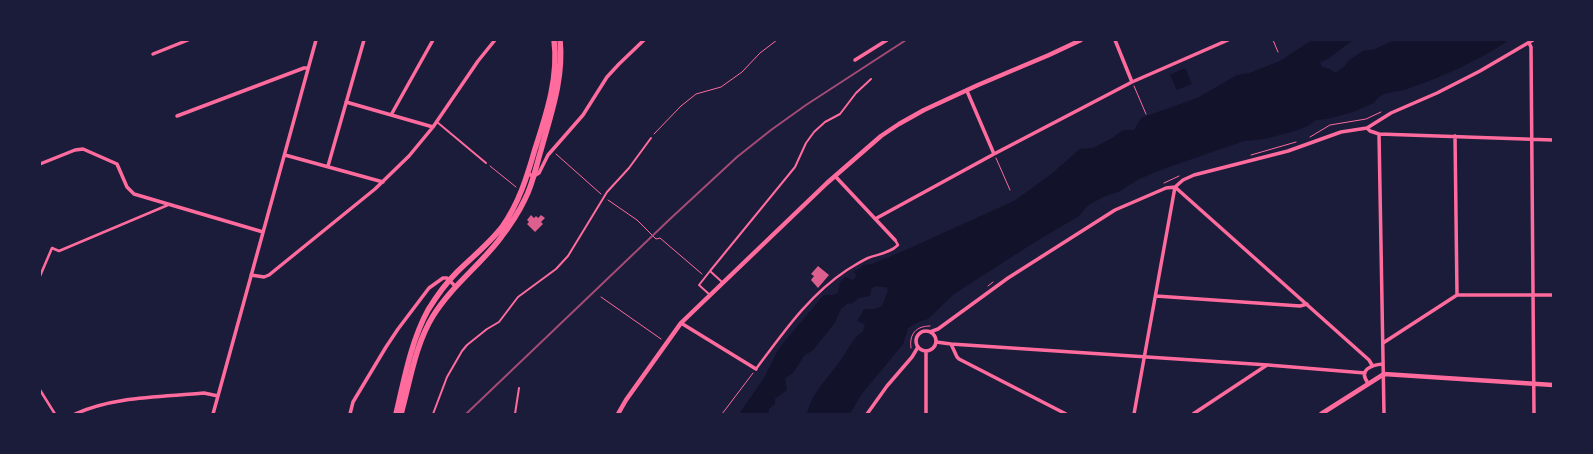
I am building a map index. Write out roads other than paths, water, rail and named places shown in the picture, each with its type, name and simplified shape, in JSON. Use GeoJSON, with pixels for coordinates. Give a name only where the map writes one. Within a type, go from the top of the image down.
{"type":"FeatureCollection","features":[{"type":"Feature","properties":{"kind":"main road"},"geometry":{"type":"LineString","coordinates":[[401,414],[425,331],[433,316],[456,286],[497,242],[513,221],[526,198],[530,175],[555,72],[554,40]]}},
{"type":"Feature","properties":{"kind":"main road"},"geometry":{"type":"LineString","coordinates":[[396,414],[410,360],[424,319],[441,291],[450,280],[502,227],[516,204],[530,175],[556,98],[560,72],[560,40]]}},
{"type":"Feature","properties":{"kind":"street"},"geometry":{"type":"LineString","coordinates":[[153,54],[188,40]]}},
{"type":"Feature","properties":{"kind":"street"},"geometry":{"type":"LineString","coordinates":[[214,414],[262,232],[316,40]]}},
{"type":"Feature","properties":{"kind":"street"},"geometry":{"type":"LineString","coordinates":[[328,166],[364,40]]}},
{"type":"Feature","properties":{"kind":"street"},"geometry":{"type":"LineString","coordinates":[[391,115],[433,40]]}},
{"type":"Feature","properties":{"kind":"street"},"geometry":{"type":"LineString","coordinates":[[251,275],[264,277],[269,275],[383,182],[409,156],[437,122],[478,61],[495,40]]}},
{"type":"Feature","properties":{"kind":"street"},"geometry":{"type":"LineString","coordinates":[[530,175],[539,173],[552,150],[583,115],[607,77],[644,40]]}},
{"type":"Feature","properties":{"kind":"street"},"geometry":{"type":"LineString","coordinates":[[855,60],[887,40]]}},
{"type":"Feature","properties":{"kind":"street"},"geometry":{"type":"LineString","coordinates":[[618,414],[626,400],[681,323],[722,282],[881,136],[924,110],[1080,40]]}},
{"type":"Feature","properties":{"kind":"street"},"geometry":{"type":"LineString","coordinates":[[1115,40],[1132,82]]}},
{"type":"Feature","properties":{"kind":"street"},"geometry":{"type":"LineString","coordinates":[[875,219],[994,154],[1132,82],[1228,40]]}},
{"type":"Feature","properties":{"kind":"street"},"geometry":{"type":"LineString","coordinates":[[930,332],[934,336],[936,342],[932,349],[926,351],[918,347],[916,341],[918,335],[923,332],[930,332],[938,329],[1008,278],[1114,210],[1166,188],[1175,187],[1183,180],[1194,176],[1288,151],[1341,132],[1367,128],[1391,113],[1437,94],[1531,41],[1533,140],[1534,414]]}},
{"type":"Feature","properties":{"kind":"street"},"geometry":{"type":"LineString","coordinates":[[177,116],[304,68],[308,68]]}},
{"type":"Feature","properties":{"kind":"street"},"geometry":{"type":"LineString","coordinates":[[967,91],[994,154]]}},
{"type":"Feature","properties":{"kind":"street"},"geometry":{"type":"LineString","coordinates":[[346,102],[433,127]]}},
{"type":"Feature","properties":{"kind":"street"},"geometry":{"type":"LineString","coordinates":[[1367,128],[1370,131],[1379,134],[1553,140]]}},
{"type":"Feature","properties":{"kind":"street"},"geometry":{"type":"LineString","coordinates":[[1379,134],[1384,374],[1382,382],[1384,414]]}},
{"type":"Feature","properties":{"kind":"street"},"geometry":{"type":"LineString","coordinates":[[1454,136],[1457,295]]}},
{"type":"Feature","properties":{"kind":"street"},"geometry":{"type":"LineString","coordinates":[[40,164],[75,150],[83,149],[117,164],[127,187],[134,194],[262,232]]}},
{"type":"Feature","properties":{"kind":"street"},"geometry":{"type":"LineString","coordinates":[[284,155],[383,182]]}},
{"type":"Feature","properties":{"kind":"street"},"geometry":{"type":"LineString","coordinates":[[681,323],[756,369],[784,332],[819,292],[847,270],[864,260],[893,250],[898,245],[895,240],[836,176]]}},
{"type":"Feature","properties":{"kind":"street"},"geometry":{"type":"LineString","coordinates":[[1134,414],[1175,187]]}},
{"type":"Feature","properties":{"kind":"street"},"geometry":{"type":"LineString","coordinates":[[1175,187],[1369,360],[1372,365]]}},
{"type":"Feature","properties":{"kind":"street"},"geometry":{"type":"LineString","coordinates":[[40,276],[52,248],[59,251],[169,204]]}},
{"type":"Feature","properties":{"kind":"street"},"geometry":{"type":"LineString","coordinates":[[350,414],[353,402],[386,347],[425,292],[443,278],[447,278],[456,286]]}},
{"type":"Feature","properties":{"kind":"street"},"geometry":{"type":"LineString","coordinates":[[1383,343],[1457,295],[1553,295]]}},
{"type":"Feature","properties":{"kind":"street"},"geometry":{"type":"LineString","coordinates":[[1156,296],[1300,306],[1307,304]]}},
{"type":"Feature","properties":{"kind":"street"},"geometry":{"type":"LineString","coordinates":[[936,342],[1268,364],[1365,373]]}},
{"type":"Feature","properties":{"kind":"street"},"geometry":{"type":"LineString","coordinates":[[951,344],[959,359],[1066,414]]}},
{"type":"Feature","properties":{"kind":"street"},"geometry":{"type":"LineString","coordinates":[[867,414],[887,386],[912,357],[918,347]]}},
{"type":"Feature","properties":{"kind":"street"},"geometry":{"type":"LineString","coordinates":[[926,351],[926,414]]}},
{"type":"Feature","properties":{"kind":"street"},"geometry":{"type":"LineString","coordinates":[[1193,414],[1268,364]]}},
{"type":"Feature","properties":{"kind":"street"},"geometry":{"type":"LineString","coordinates":[[1368,383],[1365,379],[1365,373],[1372,365],[1383,364]]}},
{"type":"Feature","properties":{"kind":"street"},"geometry":{"type":"LineString","coordinates":[[1321,414],[1384,374],[1553,385]]}},
{"type":"Feature","properties":{"kind":"street"},"geometry":{"type":"LineString","coordinates":[[40,390],[55,414]]}},
{"type":"Feature","properties":{"kind":"street"},"geometry":{"type":"LineString","coordinates":[[76,414],[95,406],[116,402],[204,393],[218,396]]}},
{"type":"Feature","properties":{"kind":"lane"},"geometry":{"type":"LineString","coordinates":[[710,295],[699,285],[795,166],[806,143],[814,132],[825,122],[840,114],[856,93],[872,79]]}},
{"type":"Feature","properties":{"kind":"lane"},"geometry":{"type":"LineString","coordinates":[[437,122],[486,162]]}},
{"type":"Feature","properties":{"kind":"lane"},"geometry":{"type":"LineString","coordinates":[[433,414],[447,377],[462,351],[472,341],[499,322],[518,297],[556,269],[568,256],[604,197],[629,168],[651,138]]}},
{"type":"Feature","properties":{"kind":"lane"},"geometry":{"type":"LineString","coordinates":[[710,272],[722,282]]}},
{"type":"Feature","properties":{"kind":"lane"},"geometry":{"type":"LineString","coordinates":[[515,414],[519,388]]}},
{"type":"Feature","properties":{"kind":"railway"},"geometry":{"type":"LineString","coordinates":[[466,414],[737,157],[806,105],[906,40]]}}]}
